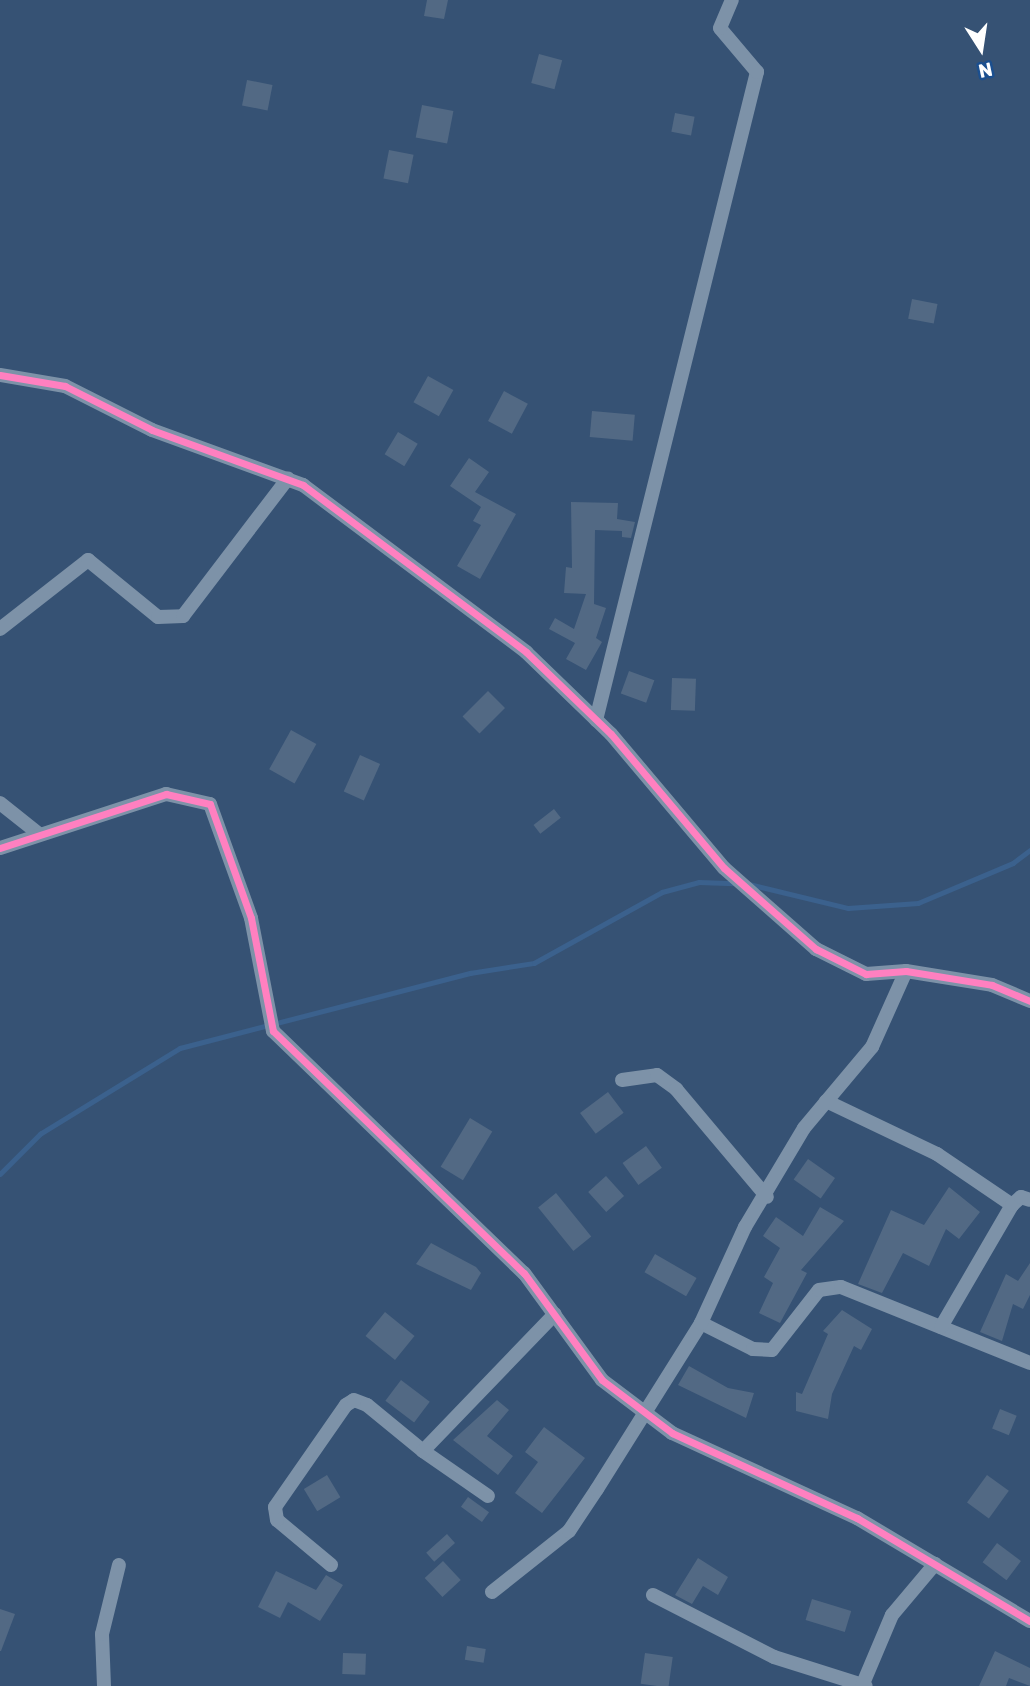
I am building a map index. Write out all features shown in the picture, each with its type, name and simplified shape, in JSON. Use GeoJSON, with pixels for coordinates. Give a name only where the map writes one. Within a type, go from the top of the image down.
{"type":"FeatureCollection","features":[{"type":"Feature","properties":{"kind":"street"},"geometry":{"type":"LineString","coordinates":[[596,720],[757,72],[720,28],[732,0]]}},
{"type":"Feature","properties":{"kind":"street"},"geometry":{"type":"LineString","coordinates":[[0,374],[65,386],[152,430],[288,478],[526,652],[596,720],[767,909],[853,968],[906,971],[992,985],[1030,1001]]}},
{"type":"Feature","properties":{"kind":"street"},"geometry":{"type":"LineString","coordinates":[[0,629],[88,560],[158,617],[183,615],[288,478]]}},
{"type":"Feature","properties":{"kind":"street"},"geometry":{"type":"LineString","coordinates":[[0,848],[166,794],[210,804],[251,918],[273,1031],[524,1273],[602,1380],[645,1415],[856,1518],[1030,1622]]}},
{"type":"Feature","properties":{"kind":"street"},"geometry":{"type":"LineString","coordinates":[[0,803],[39,834]]}},
{"type":"Feature","properties":{"kind":"street"},"geometry":{"type":"LineString","coordinates":[[492,1592],[569,1531],[702,1323],[746,1227],[827,1101],[872,1046],[906,971]]}},
{"type":"Feature","properties":{"kind":"street"},"geometry":{"type":"LineString","coordinates":[[622,1080],[657,1075],[676,1089],[767,1197]]}},
{"type":"Feature","properties":{"kind":"street"},"geometry":{"type":"LineString","coordinates":[[827,1101],[937,1154],[1012,1205]]}},
{"type":"Feature","properties":{"kind":"street"},"geometry":{"type":"LineString","coordinates":[[941,1327],[1012,1205],[1020,1197],[1030,1200]]}},
{"type":"Feature","properties":{"kind":"street"},"geometry":{"type":"LineString","coordinates":[[702,1323],[753,1349],[772,1349],[818,1290],[831,1286],[1030,1363]]}},
{"type":"Feature","properties":{"kind":"street"},"geometry":{"type":"LineString","coordinates":[[424,1451],[555,1314]]}},
{"type":"Feature","properties":{"kind":"street"},"geometry":{"type":"LineString","coordinates":[[331,1565],[277,1520],[275,1507],[346,1405],[354,1400],[367,1405],[424,1451],[488,1496]]}},
{"type":"Feature","properties":{"kind":"street"},"geometry":{"type":"LineString","coordinates":[[653,1595],[774,1657],[864,1685],[892,1615],[936,1564]]}},
{"type":"Feature","properties":{"kind":"street"},"geometry":{"type":"LineString","coordinates":[[104,1686],[102,1634],[119,1565]]}},
{"type":"Feature","properties":{"kind":"building"},"geometry":{"type":"Polygon","coordinates":[[[427,0],[448,0],[444,19],[424,16],[427,0]]]}},
{"type":"Feature","properties":{"kind":"building"},"geometry":{"type":"Polygon","coordinates":[[[539,54],[562,60],[554,89],[531,83],[539,54]]]}},
{"type":"Feature","properties":{"kind":"building"},"geometry":{"type":"Polygon","coordinates":[[[247,80],[273,85],[268,110],[242,106],[247,80]]]}},
{"type":"Feature","properties":{"kind":"building"},"geometry":{"type":"Polygon","coordinates":[[[422,105],[453,111],[447,143],[416,137],[422,105]]]}},
{"type":"Feature","properties":{"kind":"building"},"geometry":{"type":"Polygon","coordinates":[[[675,113],[695,117],[691,135],[671,132],[675,113]]]}},
{"type":"Feature","properties":{"kind":"building"},"geometry":{"type":"Polygon","coordinates":[[[389,150],[414,155],[408,183],[383,178],[389,150]]]}},
{"type":"Feature","properties":{"kind":"building"},"geometry":{"type":"Polygon","coordinates":[[[912,299],[938,304],[934,324],[908,319],[912,299]]]}},
{"type":"Feature","properties":{"kind":"building"},"geometry":{"type":"Polygon","coordinates":[[[428,376],[453,390],[439,416],[413,402],[428,376]]]}},
{"type":"Feature","properties":{"kind":"building"},"geometry":{"type":"Polygon","coordinates":[[[504,391],[528,404],[512,434],[488,421],[504,391]]]}},
{"type":"Feature","properties":{"kind":"building"},"geometry":{"type":"Polygon","coordinates":[[[592,411],[635,415],[633,441],[590,437],[592,411]]]}},
{"type":"Feature","properties":{"kind":"building"},"geometry":{"type":"Polygon","coordinates":[[[398,432],[418,444],[404,466],[385,454],[398,432]]]}},
{"type":"Feature","properties":{"kind":"building"},"geometry":{"type":"Polygon","coordinates":[[[469,458],[489,472],[475,492],[516,514],[480,579],[457,566],[481,525],[473,521],[481,507],[450,486],[469,458]]]}},
{"type":"Feature","properties":{"kind":"building"},"geometry":{"type":"Polygon","coordinates":[[[571,502],[618,503],[617,519],[635,522],[631,538],[622,537],[622,531],[595,530],[594,604],[606,608],[596,638],[602,642],[586,670],[566,659],[575,643],[549,629],[555,618],[574,629],[586,594],[564,593],[566,567],[572,568],[571,502]]]}},
{"type":"Feature","properties":{"kind":"building"},"geometry":{"type":"Polygon","coordinates":[[[629,671],[654,680],[646,703],[621,694],[629,671]]]}},
{"type":"Feature","properties":{"kind":"building"},"geometry":{"type":"Polygon","coordinates":[[[672,678],[696,679],[695,711],[671,710],[672,678]]]}},
{"type":"Feature","properties":{"kind":"building"},"geometry":{"type":"Polygon","coordinates":[[[488,691],[505,708],[480,733],[463,716],[488,691]]]}},
{"type":"Feature","properties":{"kind":"building"},"geometry":{"type":"Polygon","coordinates":[[[291,730],[316,744],[295,783],[269,769],[291,730]]]}},
{"type":"Feature","properties":{"kind":"building"},"geometry":{"type":"Polygon","coordinates":[[[360,755],[380,764],[364,800],[344,792],[360,755]]]}},
{"type":"Feature","properties":{"kind":"building"},"geometry":{"type":"Polygon","coordinates":[[[554,809],[561,818],[540,834],[534,825],[554,809]]]}},
{"type":"Feature","properties":{"kind":"building"},"geometry":{"type":"Polygon","coordinates":[[[608,1092],[624,1113],[596,1134],[580,1113],[608,1092]]]}},
{"type":"Feature","properties":{"kind":"building"},"geometry":{"type":"Polygon","coordinates":[[[470,1118],[492,1131],[463,1180],[441,1167],[470,1118]]]}},
{"type":"Feature","properties":{"kind":"building"},"geometry":{"type":"Polygon","coordinates":[[[646,1146],[662,1168],[638,1185],[623,1163],[646,1146]]]}},
{"type":"Feature","properties":{"kind":"building"},"geometry":{"type":"Polygon","coordinates":[[[808,1159],[835,1178],[821,1198],[794,1179],[808,1159]]]}},
{"type":"Feature","properties":{"kind":"building"},"geometry":{"type":"Polygon","coordinates":[[[606,1176],[624,1196],[606,1212],[588,1192],[606,1176]]]}},
{"type":"Feature","properties":{"kind":"building"},"geometry":{"type":"Polygon","coordinates":[[[949,1187],[980,1212],[959,1239],[946,1229],[929,1266],[903,1253],[882,1293],[858,1284],[891,1210],[924,1225],[949,1187]]]}},
{"type":"Feature","properties":{"kind":"building"},"geometry":{"type":"Polygon","coordinates":[[[556,1193],[591,1237],[573,1251],[538,1207],[556,1193]]]}},
{"type":"Feature","properties":{"kind":"building"},"geometry":{"type":"Polygon","coordinates":[[[820,1207],[844,1221],[801,1270],[807,1273],[780,1323],[759,1313],[773,1283],[764,1277],[780,1248],[763,1236],[776,1217],[803,1236],[820,1207]]]}},
{"type":"Feature","properties":{"kind":"building"},"geometry":{"type":"Polygon","coordinates":[[[431,1243],[476,1267],[481,1273],[471,1290],[416,1264],[431,1243]]]}},
{"type":"Feature","properties":{"kind":"building"},"geometry":{"type":"Polygon","coordinates":[[[655,1254],[697,1278],[686,1296],[644,1272],[655,1254]]]}},
{"type":"Feature","properties":{"kind":"building"},"geometry":{"type":"Polygon","coordinates":[[[1030,1263],[1030,1295],[1023,1309],[1013,1304],[1002,1341],[980,1332],[1006,1274],[1018,1281],[1030,1263]]]}},
{"type":"Feature","properties":{"kind":"building"},"geometry":{"type":"Polygon","coordinates":[[[842,1310],[872,1329],[861,1350],[854,1346],[832,1394],[828,1419],[796,1411],[796,1392],[802,1394],[828,1334],[823,1331],[842,1310]]]}},
{"type":"Feature","properties":{"kind":"building"},"geometry":{"type":"Polygon","coordinates":[[[385,1312],[415,1336],[395,1360],[365,1336],[385,1312]]]}},
{"type":"Feature","properties":{"kind":"building"},"geometry":{"type":"Polygon","coordinates":[[[689,1366],[728,1388],[754,1393],[746,1418],[678,1385],[689,1366]]]}},
{"type":"Feature","properties":{"kind":"building"},"geometry":{"type":"Polygon","coordinates":[[[401,1380],[430,1402],[414,1422],[385,1401],[401,1380]]]}},
{"type":"Feature","properties":{"kind":"building"},"geometry":{"type":"Polygon","coordinates":[[[497,1400],[509,1410],[487,1436],[513,1456],[498,1475],[453,1440],[497,1400]]]}},
{"type":"Feature","properties":{"kind":"building"},"geometry":{"type":"Polygon","coordinates":[[[1000,1409],[1017,1416],[1009,1435],[992,1428],[1000,1409]]]}},
{"type":"Feature","properties":{"kind":"building"},"geometry":{"type":"Polygon","coordinates":[[[544,1427],[585,1458],[542,1513],[515,1493],[538,1462],[525,1452],[544,1427]]]}},
{"type":"Feature","properties":{"kind":"building"},"geometry":{"type":"Polygon","coordinates":[[[327,1475],[340,1497],[317,1511],[304,1489],[327,1475]]]}},
{"type":"Feature","properties":{"kind":"building"},"geometry":{"type":"Polygon","coordinates":[[[987,1475],[1009,1491],[989,1518],[967,1503],[987,1475]]]}},
{"type":"Feature","properties":{"kind":"building"},"geometry":{"type":"Polygon","coordinates":[[[468,1497],[489,1512],[482,1522],[461,1507],[468,1497]]]}},
{"type":"Feature","properties":{"kind":"building"},"geometry":{"type":"Polygon","coordinates":[[[447,1534],[455,1543],[434,1562],[426,1553],[447,1534]]]}},
{"type":"Feature","properties":{"kind":"building"},"geometry":{"type":"Polygon","coordinates":[[[997,1543],[1021,1561],[1007,1580],[983,1562],[997,1543]]]}},
{"type":"Feature","properties":{"kind":"building"},"geometry":{"type":"Polygon","coordinates":[[[698,1558],[728,1577],[718,1595],[703,1586],[692,1604],[675,1595],[698,1558]]]}},
{"type":"Feature","properties":{"kind":"building"},"geometry":{"type":"Polygon","coordinates":[[[443,1561],[461,1580],[442,1597],[425,1578],[443,1561]]]}},
{"type":"Feature","properties":{"kind":"building"},"geometry":{"type":"Polygon","coordinates":[[[276,1571],[316,1590],[326,1575],[343,1585],[320,1621],[288,1602],[280,1618],[258,1607],[276,1571]]]}},
{"type":"Feature","properties":{"kind":"building"},"geometry":{"type":"Polygon","coordinates":[[[812,1599],[851,1611],[845,1632],[806,1620],[812,1599]]]}},
{"type":"Feature","properties":{"kind":"building"},"geometry":{"type":"Polygon","coordinates":[[[0,1609],[15,1614],[1,1651],[0,1651],[0,1609]]]}},
{"type":"Feature","properties":{"kind":"building"},"geometry":{"type":"Polygon","coordinates":[[[467,1646],[486,1649],[484,1663],[465,1660],[467,1646]]]}},
{"type":"Feature","properties":{"kind":"building"},"geometry":{"type":"Polygon","coordinates":[[[995,1651],[1030,1668],[1030,1686],[1009,1678],[1006,1686],[979,1686],[995,1651]]]}},
{"type":"Feature","properties":{"kind":"building"},"geometry":{"type":"Polygon","coordinates":[[[343,1653],[366,1654],[365,1675],[342,1674],[343,1653]]]}},
{"type":"Feature","properties":{"kind":"building"},"geometry":{"type":"Polygon","coordinates":[[[645,1653],[673,1657],[669,1686],[641,1684],[645,1653]]]}},
{"type":"Feature","properties":{"kind":"waterway"},"geometry":{"type":"LineString","coordinates":[[749,884],[848,908],[918,903],[1013,863],[1030,850]]}},
{"type":"Feature","properties":{"kind":"waterway"},"geometry":{"type":"LineString","coordinates":[[0,1174],[40,1134],[180,1048],[470,973],[534,963],[662,892],[699,882],[734,883]]}},
{"type":"Feature","properties":{"kind":"cycle path"},"geometry":{"type":"LineString","coordinates":[[0,375],[65,386],[152,430],[303,485],[526,652],[611,734],[724,868],[816,949],[866,974],[906,971],[992,985],[1030,1001]]}},
{"type":"Feature","properties":{"kind":"cycle path"},"geometry":{"type":"LineString","coordinates":[[0,848],[166,794],[210,804],[251,918],[273,1031],[524,1273],[602,1380],[672,1433],[857,1518],[1030,1621]]}}]}
